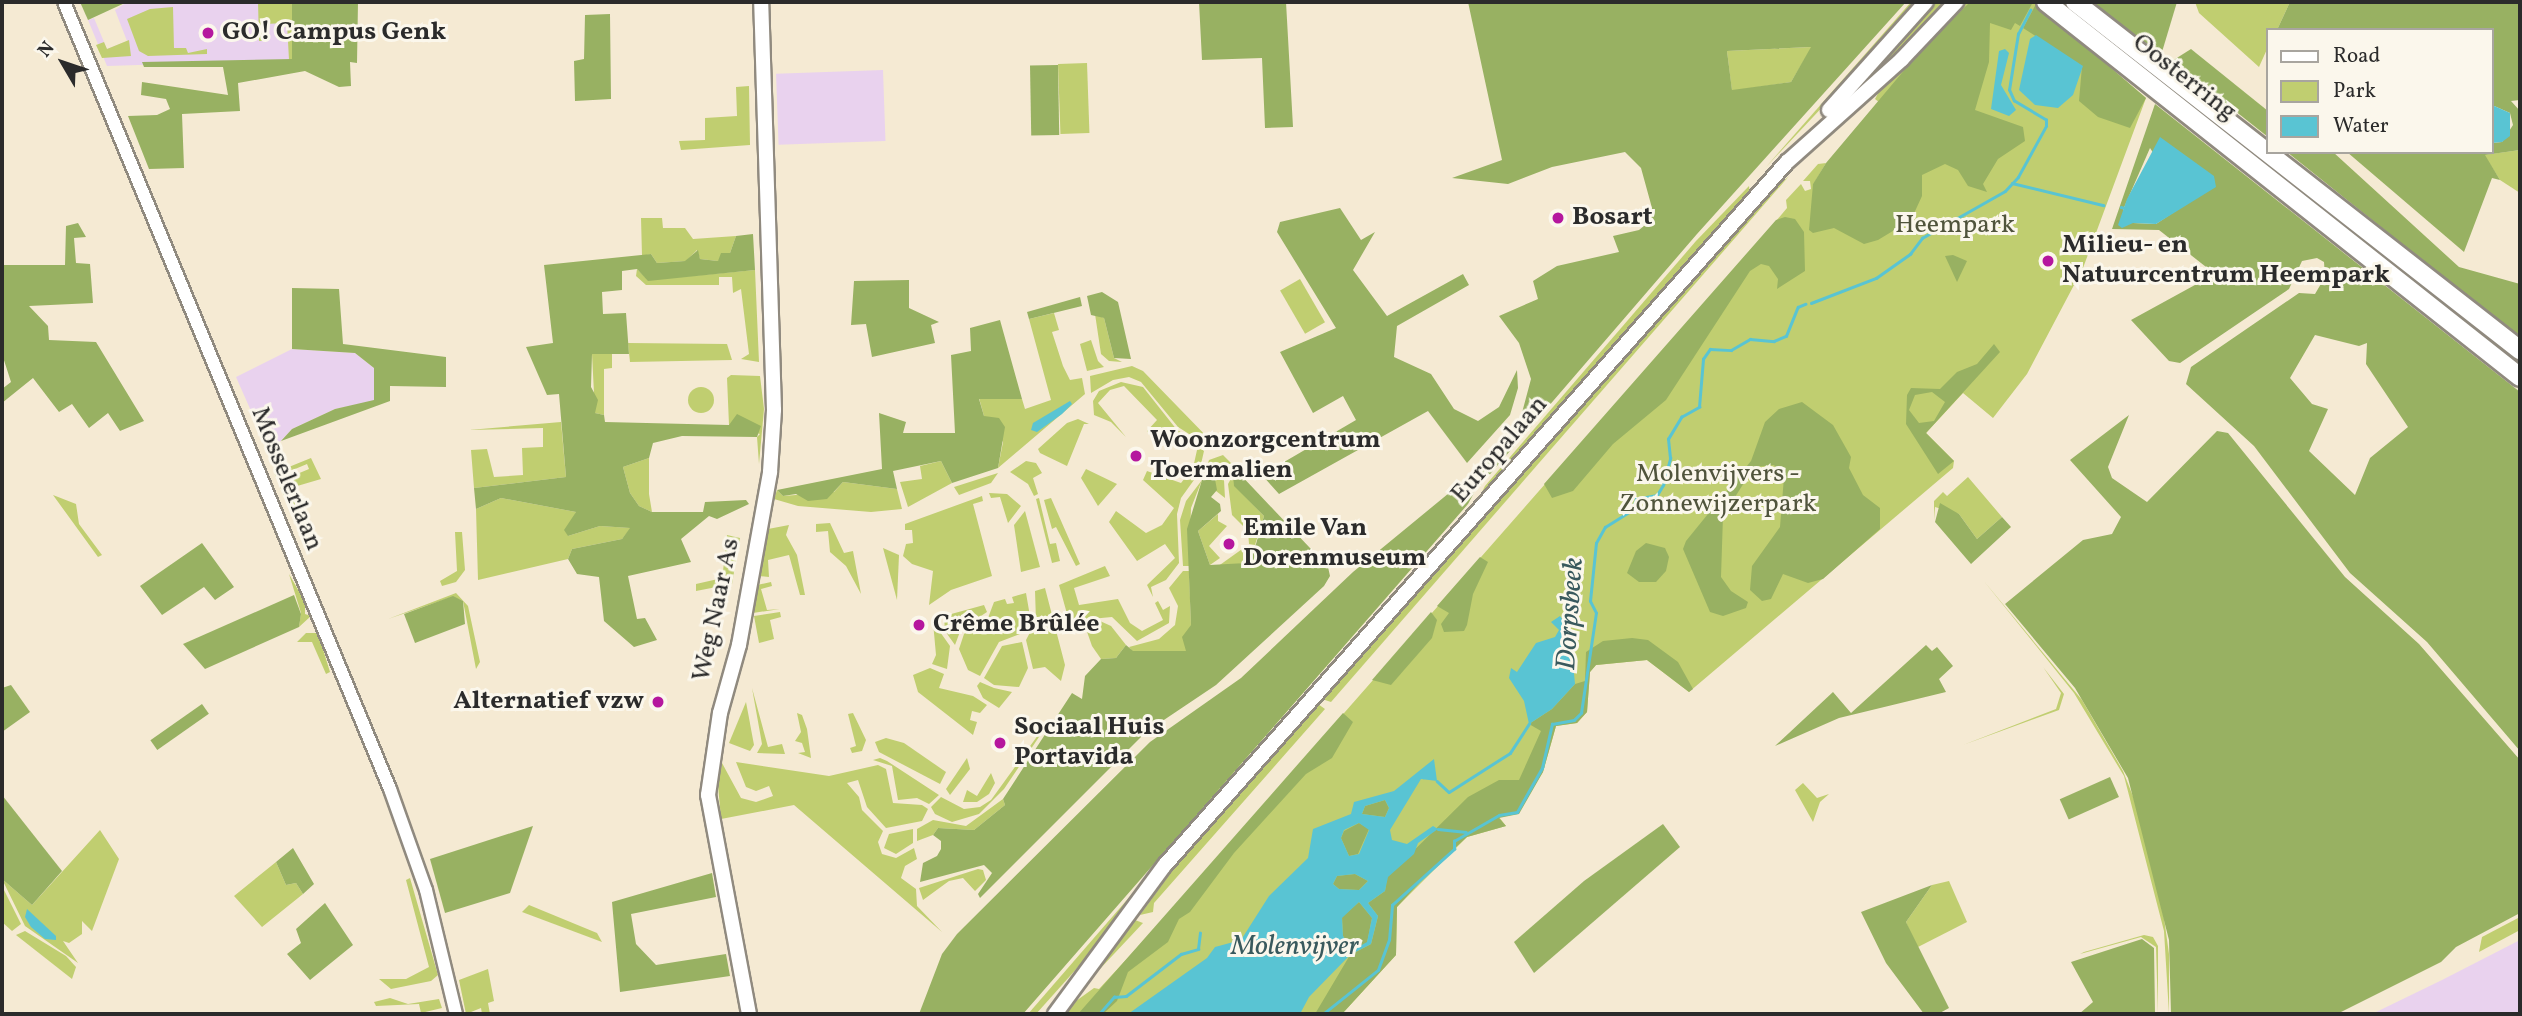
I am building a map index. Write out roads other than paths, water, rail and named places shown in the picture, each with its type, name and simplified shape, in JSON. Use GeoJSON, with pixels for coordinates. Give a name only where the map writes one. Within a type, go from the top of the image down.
{"type":"FeatureCollection","features":[{"type":"Feature","properties":{"kind":"highway","name":"Oosterring"},"geometry":{"type":"LineString","coordinates":[[2046,2],[2520,377]]}},
{"type":"Feature","properties":{"kind":"highway","name":"Oosterring"},"geometry":{"type":"LineString","coordinates":[[2075,2],[2266,151]]}},
{"type":"Feature","properties":{"kind":"highway","name":"Oosterring"},"geometry":{"type":"LineString","coordinates":[[2269,154],[2520,350]]}},
{"type":"Feature","properties":{"kind":"main road","name":"Weg Naar As"},"geometry":{"type":"LineString","coordinates":[[749,1014],[709,807],[710,772],[727,684],[731,643],[746,589],[770,472],[773,422],[761,2]]}},
{"type":"Feature","properties":{"kind":"main road","name":"Europalaan"},"geometry":{"type":"LineString","coordinates":[[1055,1014],[1154,878],[1926,2]]}},
{"type":"Feature","properties":{"kind":"main road","name":"Europalaan"},"geometry":{"type":"LineString","coordinates":[[1797,150],[1896,64],[1956,2]]}},
{"type":"Feature","properties":{"kind":"street","name":"Mosselerlaan"},"geometry":{"type":"LineString","coordinates":[[64,2],[390,789],[426,890],[456,1014]]}},
{"type":"Feature","properties":{"kind":"water"},"geometry":{"type":"Polygon","coordinates":[[[2036,35],[2083,66],[2073,95],[2058,108],[2035,105],[2019,90],[2030,39],[2036,35]]]}},
{"type":"Feature","properties":{"kind":"water"},"geometry":{"type":"Polygon","coordinates":[[[2005,49],[2009,53],[2001,85],[2016,110],[2009,116],[1991,109],[1999,51],[2005,49]]]}},
{"type":"Feature","properties":{"kind":"water"},"geometry":{"type":"Polygon","coordinates":[[[2494,106],[2510,113],[2510,136],[2502,142],[2494,143],[2494,106]]]}},
{"type":"Feature","properties":{"kind":"water"},"geometry":{"type":"Polygon","coordinates":[[[2160,137],[2214,176],[2216,187],[2156,224],[2133,223],[2122,228],[2118,225],[2127,199],[2160,137]]]}},
{"type":"Feature","properties":{"kind":"water"},"geometry":{"type":"Polygon","coordinates":[[[1070,401],[1072,404],[1062,414],[1037,432],[1031,430],[1033,423],[1070,401]]]}},
{"type":"Feature","properties":{"kind":"water"},"geometry":{"type":"Polygon","coordinates":[[[1560,616],[1570,630],[1575,684],[1552,709],[1529,724],[1524,701],[1509,678],[1511,668],[1517,672],[1536,643],[1555,637],[1559,630],[1551,622],[1560,616]]]}},
{"type":"Feature","properties":{"kind":"water","name":"Molenvijver"},"geometry":{"type":"Polygon","coordinates":[[[1434,759],[1437,781],[1421,779],[1390,830],[1392,840],[1407,844],[1433,826],[1438,829],[1418,843],[1414,854],[1388,877],[1385,891],[1368,903],[1378,916],[1371,944],[1350,955],[1309,997],[1300,1014],[1128,1014],[1207,958],[1215,947],[1241,940],[1269,896],[1308,858],[1313,829],[1351,814],[1354,802],[1394,791],[1434,759]],[[1385,800],[1365,806],[1362,814],[1385,817],[1389,808],[1385,800]],[[1359,823],[1344,830],[1341,838],[1349,856],[1359,854],[1369,830],[1359,823]],[[1355,874],[1337,876],[1333,884],[1339,889],[1359,890],[1368,881],[1355,874]],[[1359,902],[1342,918],[1343,936],[1353,950],[1367,942],[1372,918],[1359,902]]]}},
{"type":"Feature","properties":{"kind":"water"},"geometry":{"type":"Polygon","coordinates":[[[27,909],[56,936],[56,940],[45,939],[31,927],[25,917],[27,909]]]}},
{"type":"Feature","properties":{"kind":"waterway","name":"Dorpsbeek"},"geometry":{"type":"LineString","coordinates":[[1811,303],[1876,278],[1910,254],[1922,238],[2005,191],[2018,177],[2046,126],[2046,120],[2014,101],[2009,90],[2018,34],[2030,10]]}},
{"type":"Feature","properties":{"kind":"waterway"},"geometry":{"type":"LineString","coordinates":[[2012,183],[2103,205]]}},
{"type":"Feature","properties":{"kind":"waterway"},"geometry":{"type":"LineString","coordinates":[[2121,207],[2125,208]]}},
{"type":"Feature","properties":{"kind":"waterway","name":"Dorpsbeek"},"geometry":{"type":"LineString","coordinates":[[1323,1014],[1378,970],[1389,940],[1392,905],[1454,849],[1454,841],[1499,815],[1517,812],[1542,768],[1552,724],[1574,720],[1581,713],[1596,613],[1590,601],[1596,543],[1605,527],[1632,510],[1636,499],[1657,495],[1663,485],[1670,458],[1668,439],[1681,417],[1699,407],[1703,359],[1710,349],[1731,350],[1750,339],[1774,341],[1786,336],[1798,307],[1805,304]]}},
{"type":"Feature","properties":{"kind":"waterway"},"geometry":{"type":"LineString","coordinates":[[1437,781],[1449,792],[1510,753],[1529,724]]}},
{"type":"Feature","properties":{"kind":"waterway"},"geometry":{"type":"LineString","coordinates":[[1438,829],[1466,832]]}},
{"type":"Feature","properties":{"kind":"waterway"},"geometry":{"type":"LineString","coordinates":[[1099,1014],[1114,997],[1126,996],[1181,954],[1198,949],[1200,933]]}},
{"type":"Feature","properties":{"kind":"place","name":"GO! Campus Genk"},"geometry":{"type":"Point","coordinates":[208,33]}},
{"type":"Feature","properties":{"kind":"place","name":"Bosart"},"geometry":{"type":"Point","coordinates":[1558,218]}},
{"type":"Feature","properties":{"kind":"place","name":"Milieu- en Natuurcentrum Heempark"},"geometry":{"type":"Point","coordinates":[2048,261]}},
{"type":"Feature","properties":{"kind":"place","name":"Woonzorgcentrum Toermalien"},"geometry":{"type":"Point","coordinates":[1136,456]}},
{"type":"Feature","properties":{"kind":"place","name":"Emile Van Dorenmuseum"},"geometry":{"type":"Point","coordinates":[1229,544]}},
{"type":"Feature","properties":{"kind":"place","name":"Crême Brûlée"},"geometry":{"type":"Point","coordinates":[919,625]}},
{"type":"Feature","properties":{"kind":"place","name":"Alternatief vzw"},"geometry":{"type":"Point","coordinates":[658,702]}},
{"type":"Feature","properties":{"kind":"place","name":"Sociaal Huis Portavida"},"geometry":{"type":"Point","coordinates":[1000,743]}},
{"type":"Feature","properties":{"kind":"park label","name":"Heempark"},"geometry":{"type":"Point","coordinates":[1955,226]}},
{"type":"Feature","properties":{"kind":"park label","name":"Molenvijvers - Zonnewijzerpark"},"geometry":{"type":"Point","coordinates":[1718,490]}}]}
